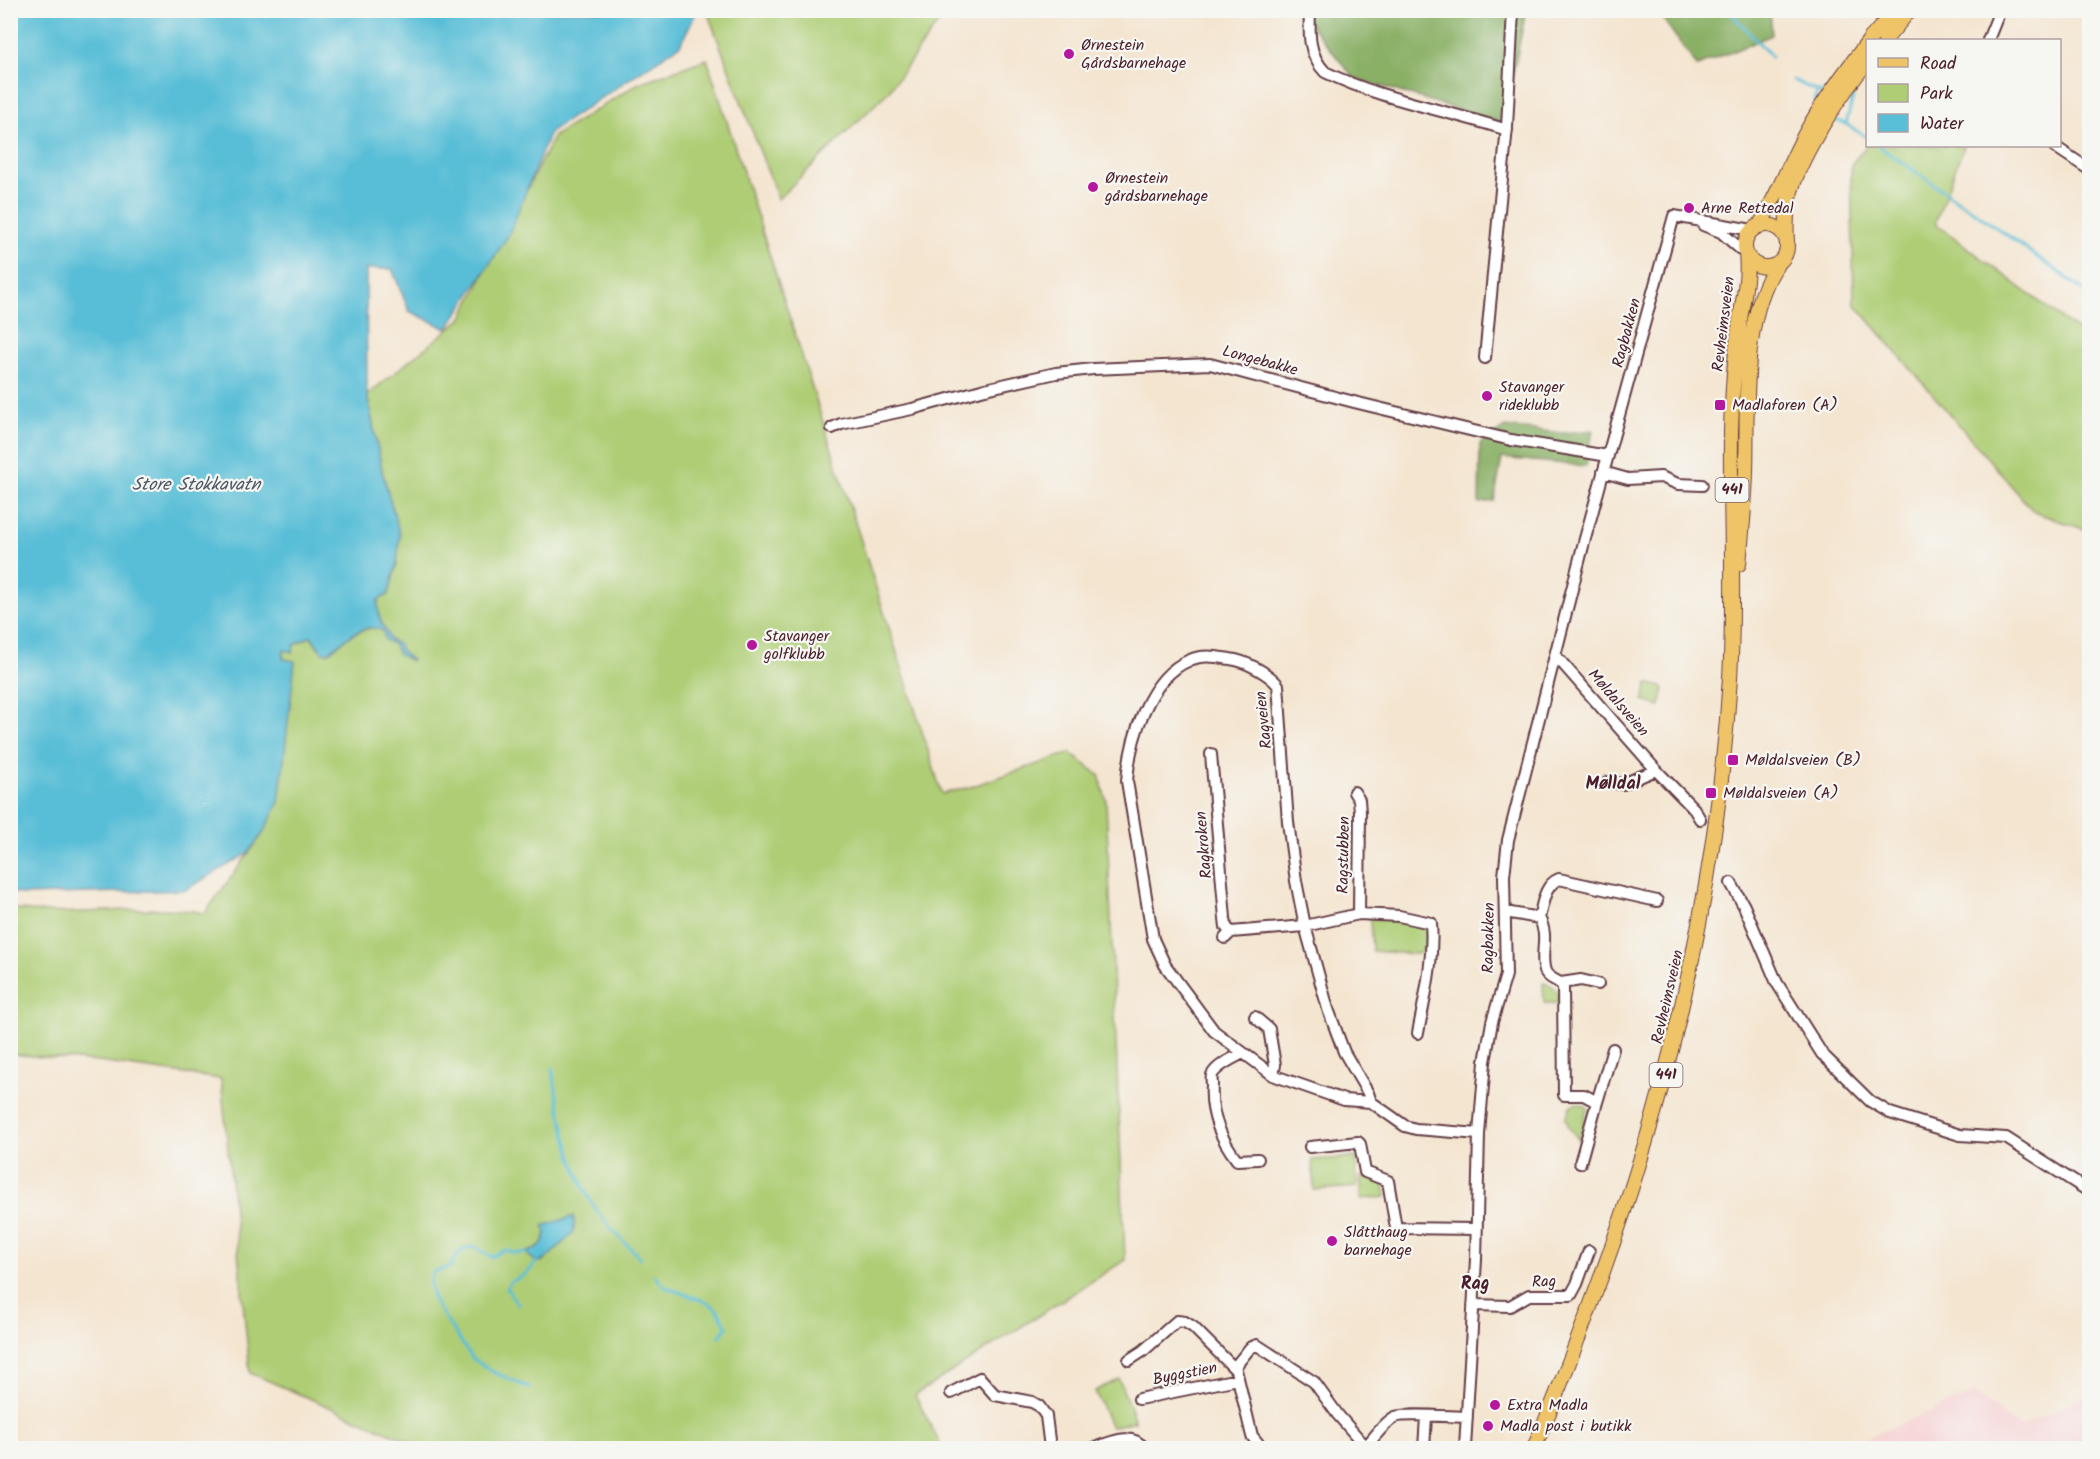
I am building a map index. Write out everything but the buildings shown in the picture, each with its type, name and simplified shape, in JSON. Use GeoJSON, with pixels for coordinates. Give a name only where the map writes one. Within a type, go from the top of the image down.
{"type":"FeatureCollection","features":[{"type":"Feature","properties":{"kind":"main road","name":"441"},"geometry":{"type":"LineString","coordinates":[[1886,34],[1896,10]]}},
{"type":"Feature","properties":{"kind":"main road","name":"441"},"geometry":{"type":"LineString","coordinates":[[1886,34],[1911,10]]}},
{"type":"Feature","properties":{"kind":"main road","name":"441"},"geometry":{"type":"LineString","coordinates":[[1778,263],[1786,251],[1786,219],[1802,153],[1821,107],[1866,44]]}},
{"type":"Feature","properties":{"kind":"main road","name":"441"},"geometry":{"type":"LineString","coordinates":[[1746,254],[1746,239],[1756,228],[1802,153],[1866,64]]}},
{"type":"Feature","properties":{"kind":"main road"},"geometry":{"type":"LineString","coordinates":[[1756,228],[1775,227],[1781,231],[1787,242]]}},
{"type":"Feature","properties":{"kind":"main road"},"geometry":{"type":"LineString","coordinates":[[1746,254],[1754,264],[1760,266],[1772,266],[1778,263]]}},
{"type":"Feature","properties":{"kind":"main road","name":"Revheimsveien"},"geometry":{"type":"LineString","coordinates":[[1733,614],[1732,399],[1739,325],[1747,281],[1746,254]]}},
{"type":"Feature","properties":{"kind":"main road","name":"Revheimsveien"},"geometry":{"type":"LineString","coordinates":[[1534,1449],[1552,1407],[1633,1189],[1665,1079],[1687,991],[1716,826],[1726,730],[1733,614],[1743,527],[1748,389],[1752,345],[1763,289],[1778,263]]}},
{"type":"Feature","properties":{"kind":"main road","name":"Revheimsveien"},"geometry":{"type":"LineString","coordinates":[[1540,1449],[1552,1407]]}},
{"type":"Feature","properties":{"kind":"street"},"geometry":{"type":"LineString","coordinates":[[1310,10],[1310,46],[1318,65],[1325,72],[1393,98],[1472,118],[1507,130]]}},
{"type":"Feature","properties":{"kind":"street"},"geometry":{"type":"LineString","coordinates":[[1485,358],[1507,130],[1513,10]]}},
{"type":"Feature","properties":{"kind":"street"},"geometry":{"type":"LineString","coordinates":[[1988,39],[2000,10]]}},
{"type":"Feature","properties":{"kind":"street"},"geometry":{"type":"LineString","coordinates":[[2056,147],[2090,170]]}},
{"type":"Feature","properties":{"kind":"street","name":"Ragbakken"},"geometry":{"type":"LineString","coordinates":[[1465,1449],[1479,1134],[1485,1062],[1492,1022],[1506,975],[1504,876],[1508,840],[1583,546],[1674,216],[1689,219]]}},
{"type":"Feature","properties":{"kind":"street"},"geometry":{"type":"LineString","coordinates":[[1689,219],[1756,228]]}},
{"type":"Feature","properties":{"kind":"street"},"geometry":{"type":"LineString","coordinates":[[1689,219],[1721,232],[1746,254]]}},
{"type":"Feature","properties":{"kind":"street","name":"Longebakke"},"geometry":{"type":"LineString","coordinates":[[832,428],[1056,373],[1093,369],[1210,364],[1511,440],[1608,456]]}},
{"type":"Feature","properties":{"kind":"street"},"geometry":{"type":"LineString","coordinates":[[1604,472],[1628,479],[1660,477],[1678,483],[1702,485]]}},
{"type":"Feature","properties":{"kind":"street","name":"Ragveien"},"geometry":{"type":"LineString","coordinates":[[1371,1102],[1344,1052],[1328,1009],[1305,926],[1288,822],[1278,686],[1273,679],[1236,660],[1206,656],[1191,659],[1177,666],[1167,675],[1142,715],[1130,754],[1126,781],[1153,939],[1165,965],[1214,1030],[1273,1075],[1344,1100],[1371,1102],[1405,1125],[1416,1129],[1479,1134]]}},
{"type":"Feature","properties":{"kind":"street","name":"Møldalsveien"},"geometry":{"type":"LineString","coordinates":[[1556,656],[1656,770],[1694,809],[1700,819]]}},
{"type":"Feature","properties":{"kind":"street","name":"Ragkroken"},"geometry":{"type":"LineString","coordinates":[[1211,754],[1228,935],[1305,926],[1359,914]]}},
{"type":"Feature","properties":{"kind":"street"},"geometry":{"type":"LineString","coordinates":[[1608,782],[1623,784],[1656,770]]}},
{"type":"Feature","properties":{"kind":"street","name":"Ragstubben"},"geometry":{"type":"LineString","coordinates":[[1354,792],[1359,800],[1360,812],[1359,914],[1399,916],[1431,923],[1429,981],[1418,1033]]}},
{"type":"Feature","properties":{"kind":"street"},"geometry":{"type":"LineString","coordinates":[[1598,984],[1581,980],[1562,983],[1545,972],[1544,928],[1539,918],[1548,887],[1559,879],[1657,901]]}},
{"type":"Feature","properties":{"kind":"street"},"geometry":{"type":"LineString","coordinates":[[1731,883],[1744,906],[1777,983],[1822,1054],[1870,1101],[1890,1113],[1960,1135],[2006,1138],[2090,1192]]}},
{"type":"Feature","properties":{"kind":"street"},"geometry":{"type":"LineString","coordinates":[[1505,912],[1539,918]]}},
{"type":"Feature","properties":{"kind":"street"},"geometry":{"type":"LineString","coordinates":[[1562,983],[1563,1095],[1584,1095],[1597,1102]]}},
{"type":"Feature","properties":{"kind":"street"},"geometry":{"type":"LineString","coordinates":[[1255,1017],[1269,1029],[1275,1065],[1273,1075]]}},
{"type":"Feature","properties":{"kind":"street"},"geometry":{"type":"LineString","coordinates":[[1580,1163],[1613,1049]]}},
{"type":"Feature","properties":{"kind":"street"},"geometry":{"type":"LineString","coordinates":[[1243,1053],[1221,1066],[1212,1076],[1213,1112],[1224,1140],[1237,1160],[1258,1159]]}},
{"type":"Feature","properties":{"kind":"street"},"geometry":{"type":"LineString","coordinates":[[1310,1147],[1360,1144],[1365,1172],[1388,1181],[1396,1228],[1476,1229]]}},
{"type":"Feature","properties":{"kind":"street","name":"Rag"},"geometry":{"type":"LineString","coordinates":[[1473,1305],[1510,1306],[1529,1295],[1571,1295],[1589,1251]]}},
{"type":"Feature","properties":{"kind":"street","name":"Byggstien"},"geometry":{"type":"LineString","coordinates":[[1129,1360],[1143,1352],[1171,1325],[1185,1322],[1193,1327],[1236,1373],[1242,1388],[1256,1447]]}},
{"type":"Feature","properties":{"kind":"street"},"geometry":{"type":"LineString","coordinates":[[1236,1373],[1250,1348],[1257,1345],[1314,1382],[1365,1448],[1396,1416],[1406,1414],[1426,1417],[1467,1417]]}},
{"type":"Feature","properties":{"kind":"street","name":"Byggstien"},"geometry":{"type":"LineString","coordinates":[[1139,1400],[1236,1373]]}},
{"type":"Feature","properties":{"kind":"street"},"geometry":{"type":"LineString","coordinates":[[951,1393],[980,1378],[995,1395],[1036,1404],[1043,1409],[1046,1416],[1050,1448]]}},
{"type":"Feature","properties":{"kind":"street"},"geometry":{"type":"LineString","coordinates":[[1424,1449],[1426,1417]]}},
{"type":"Feature","properties":{"kind":"street"},"geometry":{"type":"LineString","coordinates":[[1094,1449],[1124,1439],[1137,1442],[1144,1449]]}},
{"type":"Feature","properties":{"kind":"shaded area"},"geometry":{"type":"Polygon","coordinates":[[[1974,1393],[2020,1427],[2089,1394],[2089,1448],[1843,1448],[1974,1393]]]}},
{"type":"Feature","properties":{"kind":"green space"},"geometry":{"type":"Polygon","coordinates":[[[707,10],[947,11],[888,92],[778,199],[707,10]]]}},
{"type":"Feature","properties":{"kind":"green space"},"geometry":{"type":"Polygon","coordinates":[[[1299,11],[1526,11],[1503,123],[1354,78],[1299,11]]]}},
{"type":"Feature","properties":{"kind":"green space"},"geometry":{"type":"Polygon","coordinates":[[[1657,11],[1770,11],[1772,35],[1697,66],[1657,11]]]}},
{"type":"Feature","properties":{"kind":"green space","name":"Stavanger golfklubb"},"geometry":{"type":"Polygon","coordinates":[[[707,59],[942,794],[970,787],[1070,753],[1099,775],[1106,800],[1125,1260],[915,1395],[942,1448],[425,1448],[250,1373],[221,1079],[99,1062],[11,1054],[10,908],[59,913],[157,909],[205,913],[262,835],[294,661],[283,659],[284,650],[311,636],[318,647],[328,653],[352,634],[372,627],[378,619],[378,600],[388,595],[397,563],[394,513],[383,475],[367,395],[461,319],[554,136],[639,83],[707,59]]]}},
{"type":"Feature","properties":{"kind":"green space"},"geometry":{"type":"Polygon","coordinates":[[[1866,146],[1964,147],[1935,223],[2089,339],[2089,531],[2034,512],[1854,303],[1851,165],[1866,146]]]}},
{"type":"Feature","properties":{"kind":"green space"},"geometry":{"type":"Polygon","coordinates":[[[1505,427],[1563,433],[1593,430],[1586,466],[1502,458],[1494,501],[1479,503],[1480,444],[1505,427]]]}},
{"type":"Feature","properties":{"kind":"green space"},"geometry":{"type":"Polygon","coordinates":[[[1648,683],[1664,688],[1660,706],[1643,701],[1648,683]]]}},
{"type":"Feature","properties":{"kind":"green space"},"geometry":{"type":"Polygon","coordinates":[[[1370,918],[1423,922],[1426,935],[1423,949],[1417,954],[1372,951],[1370,918]]]}},
{"type":"Feature","properties":{"kind":"green space"},"geometry":{"type":"Polygon","coordinates":[[[1543,983],[1552,986],[1559,994],[1559,1003],[1544,1003],[1543,983]]]}},
{"type":"Feature","properties":{"kind":"green space"},"geometry":{"type":"Polygon","coordinates":[[[1576,1103],[1586,1106],[1587,1110],[1579,1140],[1566,1120],[1570,1106],[1576,1103]]]}},
{"type":"Feature","properties":{"kind":"green space"},"geometry":{"type":"Polygon","coordinates":[[[1356,1157],[1357,1187],[1314,1190],[1312,1160],[1356,1157]]]}},
{"type":"Feature","properties":{"kind":"green space"},"geometry":{"type":"Polygon","coordinates":[[[1361,1176],[1384,1184],[1386,1197],[1361,1199],[1361,1176]]]}},
{"type":"Feature","properties":{"kind":"green space"},"geometry":{"type":"Polygon","coordinates":[[[1119,1379],[1135,1421],[1111,1427],[1095,1391],[1119,1379]]]}},
{"type":"Feature","properties":{"kind":"water","name":"Store Stokkavatn"},"geometry":{"type":"Polygon","coordinates":[[[11,10],[697,11],[680,45],[550,132],[508,236],[447,329],[409,311],[392,269],[366,269],[367,395],[383,475],[400,535],[397,563],[388,595],[378,600],[379,613],[390,640],[398,644],[402,652],[412,660],[398,654],[394,645],[385,640],[383,631],[376,628],[361,630],[327,653],[322,652],[311,636],[294,645],[293,652],[284,650],[283,659],[295,661],[279,802],[262,835],[247,854],[185,890],[25,895],[11,892],[11,10]]]}},
{"type":"Feature","properties":{"kind":"water"},"geometry":{"type":"Polygon","coordinates":[[[574,1216],[574,1232],[544,1261],[536,1262],[526,1253],[542,1243],[546,1232],[543,1226],[574,1216]]]}},
{"type":"Feature","properties":{"kind":"waterway"},"geometry":{"type":"LineString","coordinates":[[1728,10],[1772,57]]}},
{"type":"Feature","properties":{"kind":"waterway"},"geometry":{"type":"LineString","coordinates":[[1793,80],[1825,93]]}},
{"type":"Feature","properties":{"kind":"waterway"},"geometry":{"type":"LineString","coordinates":[[1816,104],[1815,97],[1818,92]]}},
{"type":"Feature","properties":{"kind":"waterway"},"geometry":{"type":"LineString","coordinates":[[1846,96],[1853,97],[1846,124]]}},
{"type":"Feature","properties":{"kind":"waterway"},"geometry":{"type":"LineString","coordinates":[[1832,119],[1846,124],[1866,137]]}},
{"type":"Feature","properties":{"kind":"waterway"},"geometry":{"type":"LineString","coordinates":[[1879,147],[2090,295]]}},
{"type":"Feature","properties":{"kind":"waterway"},"geometry":{"type":"LineString","coordinates":[[552,1068],[563,1125],[581,1181],[599,1214],[640,1258]]}},
{"type":"Feature","properties":{"kind":"waterway"},"geometry":{"type":"LineString","coordinates":[[526,1253],[505,1250],[491,1257],[474,1246],[459,1253],[454,1258],[451,1267],[433,1272],[430,1285],[434,1302],[472,1358],[493,1372],[530,1388]]}},
{"type":"Feature","properties":{"kind":"waterway"},"geometry":{"type":"LineString","coordinates":[[518,1305],[507,1289],[510,1282],[525,1274],[536,1262]]}},
{"type":"Feature","properties":{"kind":"waterway"},"geometry":{"type":"LineString","coordinates":[[654,1275],[665,1287],[713,1306],[727,1327],[719,1337]]}},
{"type":"Feature","properties":{"kind":"place","name":"Ørnestein Gårdsbarnehage"},"geometry":{"type":"Point","coordinates":[1069,54]}},
{"type":"Feature","properties":{"kind":"place","name":"Ørnestein gårdsbarnehage"},"geometry":{"type":"Point","coordinates":[1093,187]}},
{"type":"Feature","properties":{"kind":"place","name":"Arne Rettedal"},"geometry":{"type":"Point","coordinates":[1689,208]}},
{"type":"Feature","properties":{"kind":"place","name":"Stavanger rideklubb"},"geometry":{"type":"Point","coordinates":[1487,396]}},
{"type":"Feature","properties":{"kind":"place","name":"Madlaforen (A)"},"geometry":{"type":"Point","coordinates":[1720,405]}},
{"type":"Feature","properties":{"kind":"place","name":"Stavanger golfklubb"},"geometry":{"type":"Point","coordinates":[752,645]}},
{"type":"Feature","properties":{"kind":"place","name":"Møldalsveien (B)"},"geometry":{"type":"Point","coordinates":[1733,760]}},
{"type":"Feature","properties":{"kind":"place","name":"Møldalsveien (A)"},"geometry":{"type":"Point","coordinates":[1711,793]}},
{"type":"Feature","properties":{"kind":"place","name":"Slåtthaug barnehage"},"geometry":{"type":"Point","coordinates":[1332,1241]}},
{"type":"Feature","properties":{"kind":"place","name":"Extra Madla"},"geometry":{"type":"Point","coordinates":[1495,1405]}},
{"type":"Feature","properties":{"kind":"place","name":"Madla post i butikk"},"geometry":{"type":"Point","coordinates":[1488,1426]}},
{"type":"Feature","properties":{"kind":"district","name":"Mølldal"},"geometry":{"type":"Point","coordinates":[1613,784]}},
{"type":"Feature","properties":{"kind":"district","name":"Rag"},"geometry":{"type":"Point","coordinates":[1475,1284]}}]}
